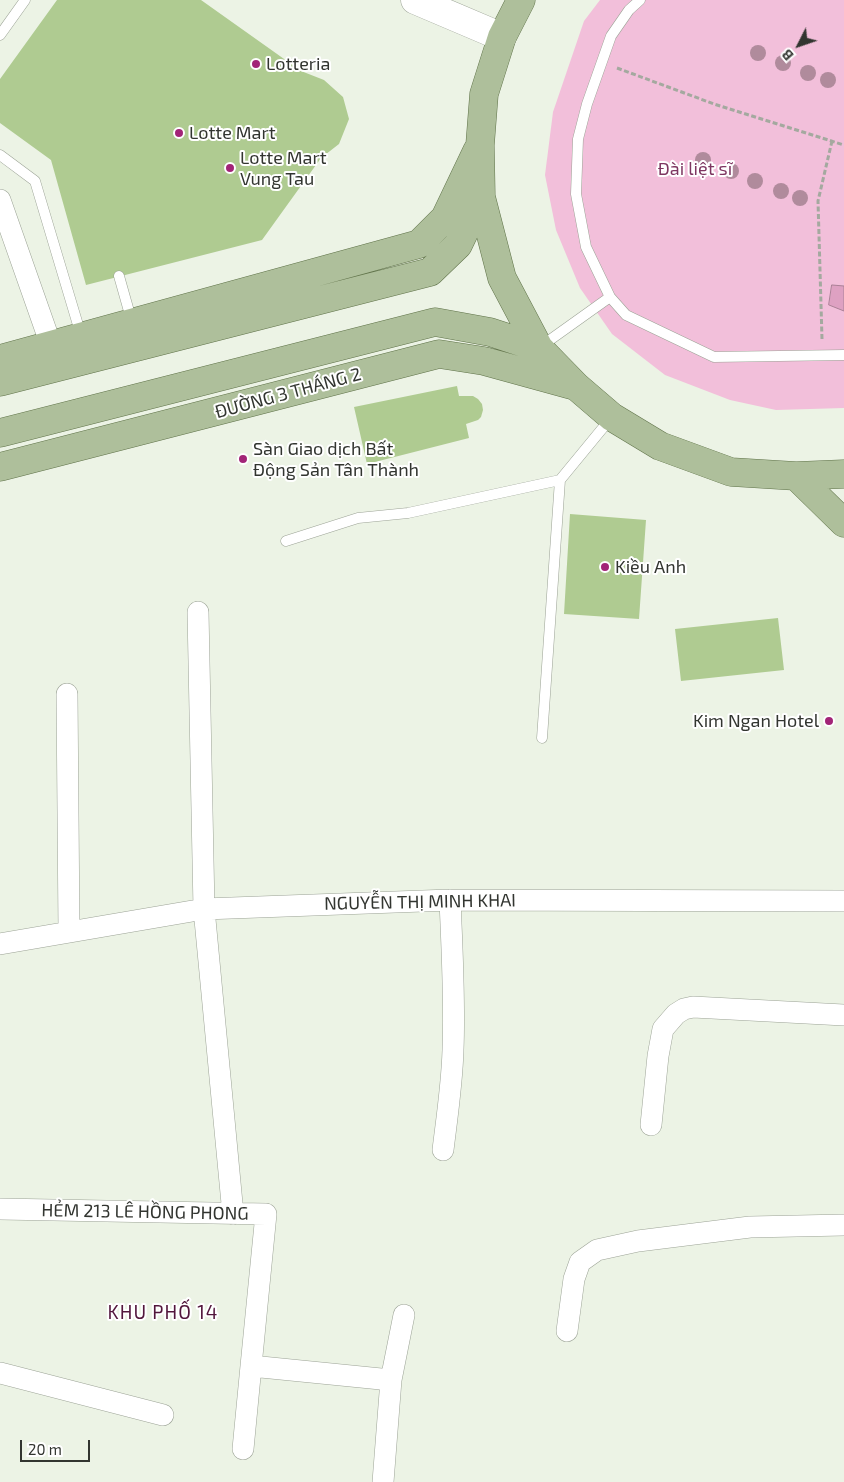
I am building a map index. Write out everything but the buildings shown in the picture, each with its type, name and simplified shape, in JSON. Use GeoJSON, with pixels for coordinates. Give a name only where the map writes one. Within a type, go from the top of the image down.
{"type":"FeatureCollection","features":[{"type":"Feature","properties":{"kind":"main road"},"geometry":{"type":"LineString","coordinates":[[521,0],[502,37],[484,94],[480,145],[481,197],[502,278],[538,348],[577,387],[612,417],[660,446],[731,472],[796,476],[844,474]]}},
{"type":"Feature","properties":{"kind":"main road"},"geometry":{"type":"LineString","coordinates":[[0,382],[85,348],[133,323],[419,244],[445,218],[480,145]]}},
{"type":"Feature","properties":{"kind":"main road"},"geometry":{"type":"LineString","coordinates":[[0,359],[51,345],[85,348],[430,272],[458,245],[481,197]]}},
{"type":"Feature","properties":{"kind":"main road","name":"ĐƯỜNG 3 THÁNG 2"},"geometry":{"type":"LineString","coordinates":[[0,433],[435,322],[490,332],[538,348]]}},
{"type":"Feature","properties":{"kind":"main road","name":"ĐƯỜNG 3 THÁNG 2"},"geometry":{"type":"LineString","coordinates":[[0,467],[439,354],[484,361],[577,387]]}},
{"type":"Feature","properties":{"kind":"main road"},"geometry":{"type":"LineString","coordinates":[[796,476],[844,524]]}},
{"type":"Feature","properties":{"kind":"street"},"geometry":{"type":"LineString","coordinates":[[415,0],[502,37]]}},
{"type":"Feature","properties":{"kind":"street"},"geometry":{"type":"LineString","coordinates":[[0,200],[51,345]]}},
{"type":"Feature","properties":{"kind":"street"},"geometry":{"type":"LineString","coordinates":[[198,612],[204,909],[233,1214]]}},
{"type":"Feature","properties":{"kind":"street"},"geometry":{"type":"LineString","coordinates":[[67,694],[69,932]]}},
{"type":"Feature","properties":{"kind":"street"},"geometry":{"type":"LineString","coordinates":[[443,1150],[453,1052],[454,999],[450,900]]}},
{"type":"Feature","properties":{"kind":"street","name":"NGUYỄN THỊ MINH KHAI"},"geometry":{"type":"LineString","coordinates":[[0,944],[204,909],[450,900],[844,901]]}},
{"type":"Feature","properties":{"kind":"street"},"geometry":{"type":"LineString","coordinates":[[651,1125],[658,1056],[663,1029],[669,1020],[684,1009],[693,1007],[844,1015]]}},
{"type":"Feature","properties":{"kind":"street","name":"HẺM 213 LÊ HỒNG PHONG"},"geometry":{"type":"LineString","coordinates":[[0,1209],[266,1214],[251,1366]]}},
{"type":"Feature","properties":{"kind":"street"},"geometry":{"type":"LineString","coordinates":[[567,1331],[574,1279],[580,1262],[597,1250],[638,1241],[750,1226],[844,1225]]}},
{"type":"Feature","properties":{"kind":"street"},"geometry":{"type":"LineString","coordinates":[[383,1482],[391,1380],[404,1315]]}},
{"type":"Feature","properties":{"kind":"street"},"geometry":{"type":"LineString","coordinates":[[243,1449],[251,1366],[391,1380]]}},
{"type":"Feature","properties":{"kind":"street"},"geometry":{"type":"LineString","coordinates":[[0,1373],[163,1415]]}},
{"type":"Feature","properties":{"kind":"lane"},"geometry":{"type":"LineString","coordinates":[[0,35],[25,0]]}},
{"type":"Feature","properties":{"kind":"lane"},"geometry":{"type":"LineString","coordinates":[[640,0],[629,10],[611,36],[587,104],[578,139],[576,194],[586,248],[610,298],[626,315],[714,357],[844,355]]}},
{"type":"Feature","properties":{"kind":"lane"},"geometry":{"type":"LineString","coordinates":[[0,155],[35,180],[85,348]]}},
{"type":"Feature","properties":{"kind":"lane"},"geometry":{"type":"LineString","coordinates":[[120,276],[133,323]]}},
{"type":"Feature","properties":{"kind":"lane"},"geometry":{"type":"LineString","coordinates":[[538,348],[610,298]]}},
{"type":"Feature","properties":{"kind":"lane"},"geometry":{"type":"LineString","coordinates":[[542,738],[560,480],[612,417]]}},
{"type":"Feature","properties":{"kind":"lane"},"geometry":{"type":"LineString","coordinates":[[286,541],[358,518],[408,513],[560,480]]}},
{"type":"Feature","properties":{"kind":"path"},"geometry":{"type":"LineString","coordinates":[[612,66],[714,104],[844,145]]}},
{"type":"Feature","properties":{"kind":"path"},"geometry":{"type":"LineString","coordinates":[[823,356],[818,201],[832,141]]}},
{"type":"Feature","properties":{"kind":"green space","name":"Đài liệt sĩ"},"geometry":{"type":"Polygon","coordinates":[[[600,0],[844,0],[844,408],[776,410],[730,400],[665,375],[612,334],[580,288],[556,230],[545,175],[553,112],[584,21],[600,0]]]}},
{"type":"Feature","properties":{"kind":"shaded area"},"geometry":{"type":"Polygon","coordinates":[[[832,285],[844,286],[844,311],[829,305],[832,285]]]}},
{"type":"Feature","properties":{"kind":"place","name":"Lotteria"},"geometry":{"type":"Point","coordinates":[256,64]}},
{"type":"Feature","properties":{"kind":"place","name":"Lotte Mart"},"geometry":{"type":"Point","coordinates":[179,133]}},
{"type":"Feature","properties":{"kind":"place","name":"Lotte Mart Vung Tau"},"geometry":{"type":"Point","coordinates":[230,168]}},
{"type":"Feature","properties":{"kind":"place","name":"Sàn Giao dịch Bất Động Sản Tân Thành"},"geometry":{"type":"Point","coordinates":[243,459]}},
{"type":"Feature","properties":{"kind":"place","name":"Kiều Anh"},"geometry":{"type":"Point","coordinates":[605,567]}},
{"type":"Feature","properties":{"kind":"place","name":"Kim Ngan Hotel"},"geometry":{"type":"Point","coordinates":[829,721]}},
{"type":"Feature","properties":{"kind":"district","name":"KHU PHỐ 14"},"geometry":{"type":"Point","coordinates":[163,1313]}}]}
